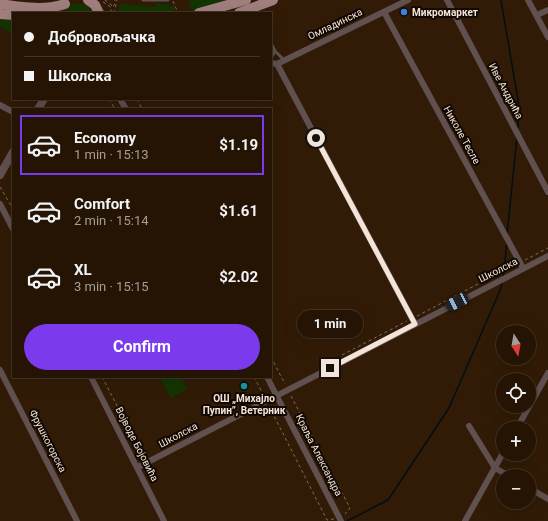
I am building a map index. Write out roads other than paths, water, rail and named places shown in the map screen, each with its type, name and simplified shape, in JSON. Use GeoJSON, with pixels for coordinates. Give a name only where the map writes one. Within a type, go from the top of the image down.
{"type":"FeatureCollection","features":[{"type":"Feature","properties":{"kind":"main road"},"geometry":{"type":"LineString","coordinates":[[203,12],[246,0]]}},
{"type":"Feature","properties":{"kind":"main road"},"geometry":{"type":"LineString","coordinates":[[245,12],[257,10],[273,0]]}},
{"type":"Feature","properties":{"kind":"main road"},"geometry":{"type":"LineString","coordinates":[[0,4],[39,8],[52,7],[68,1]]}},
{"type":"Feature","properties":{"kind":"main road"},"geometry":{"type":"LineString","coordinates":[[60,12],[68,1]]}},
{"type":"Feature","properties":{"kind":"main road"},"geometry":{"type":"LineString","coordinates":[[0,14],[12,15]]}},
{"type":"Feature","properties":{"kind":"street","name":"Омладинска"},"geometry":{"type":"LineString","coordinates":[[274,63],[284,60],[384,12],[395,3],[408,0]]}},
{"type":"Feature","properties":{"kind":"street","name":"Иве Андрића"},"geometry":{"type":"LineString","coordinates":[[447,0],[548,192]]}},
{"type":"Feature","properties":{"kind":"street"},"geometry":{"type":"LineString","coordinates":[[528,0],[548,37]]}},
{"type":"Feature","properties":{"kind":"street"},"geometry":{"type":"LineString","coordinates":[[537,15],[548,10]]}},
{"type":"Feature","properties":{"kind":"street","name":"Николе Тесле"},"geometry":{"type":"LineString","coordinates":[[384,12],[522,265]]}},
{"type":"Feature","properties":{"kind":"street"},"geometry":{"type":"LineString","coordinates":[[274,63],[415,324]]}},
{"type":"Feature","properties":{"kind":"street"},"geometry":{"type":"LineString","coordinates":[[0,106],[12,112]]}},
{"type":"Feature","properties":{"kind":"street"},"geometry":{"type":"LineString","coordinates":[[0,175],[12,154]]}},
{"type":"Feature","properties":{"kind":"street"},"geometry":{"type":"LineString","coordinates":[[0,204],[12,227]]}},
{"type":"Feature","properties":{"kind":"street","name":"Школска"},"geometry":{"type":"LineString","coordinates":[[138,467],[502,279],[522,265],[548,256]]}},
{"type":"Feature","properties":{"kind":"street","name":"Фрушкогорска"},"geometry":{"type":"LineString","coordinates":[[0,370],[78,521]]}},
{"type":"Feature","properties":{"kind":"street"},"geometry":{"type":"LineString","coordinates":[[521,421],[548,373]]}},
{"type":"Feature","properties":{"kind":"street","name":"Војводе Бојовића"},"geometry":{"type":"LineString","coordinates":[[92,378],[138,467],[164,521]]}},
{"type":"Feature","properties":{"kind":"street","name":"Краља Александра"},"geometry":{"type":"LineString","coordinates":[[268,378],[341,520]]}},
{"type":"Feature","properties":{"kind":"street"},"geometry":{"type":"LineString","coordinates":[[469,426],[495,468]]}},
{"type":"Feature","properties":{"kind":"street"},"geometry":{"type":"LineString","coordinates":[[465,521],[499,461]]}},
{"type":"Feature","properties":{"kind":"street"},"geometry":{"type":"LineString","coordinates":[[536,492],[548,499]]}},
{"type":"Feature","properties":{"kind":"lane"},"geometry":{"type":"LineString","coordinates":[[143,0],[168,0]]}},
{"type":"Feature","properties":{"kind":"lane"},"geometry":{"type":"LineString","coordinates":[[272,45],[275,51],[284,60]]}},
{"type":"Feature","properties":{"kind":"lane"},"geometry":{"type":"LineString","coordinates":[[272,56],[275,51]]}},
{"type":"Feature","properties":{"kind":"waterway"},"geometry":{"type":"LineString","coordinates":[[501,0],[519,106],[518,128]]}},
{"type":"Feature","properties":{"kind":"waterway"},"geometry":{"type":"LineString","coordinates":[[507,234],[517,138]]}},
{"type":"Feature","properties":{"kind":"waterway"},"geometry":{"type":"LineString","coordinates":[[503,278],[507,242]]}},
{"type":"Feature","properties":{"kind":"waterway"},"geometry":{"type":"LineString","coordinates":[[347,521],[388,500],[449,408],[501,288],[502,281]]}},
{"type":"Feature","properties":{"kind":"place","name":"Микромаркет"},"geometry":{"type":"Point","coordinates":[404,12]}},
{"type":"Feature","properties":{"kind":"place","name":"ОШ „Михајло Пупин”, Ветерник"},"geometry":{"type":"Point","coordinates":[244,386]}}]}
